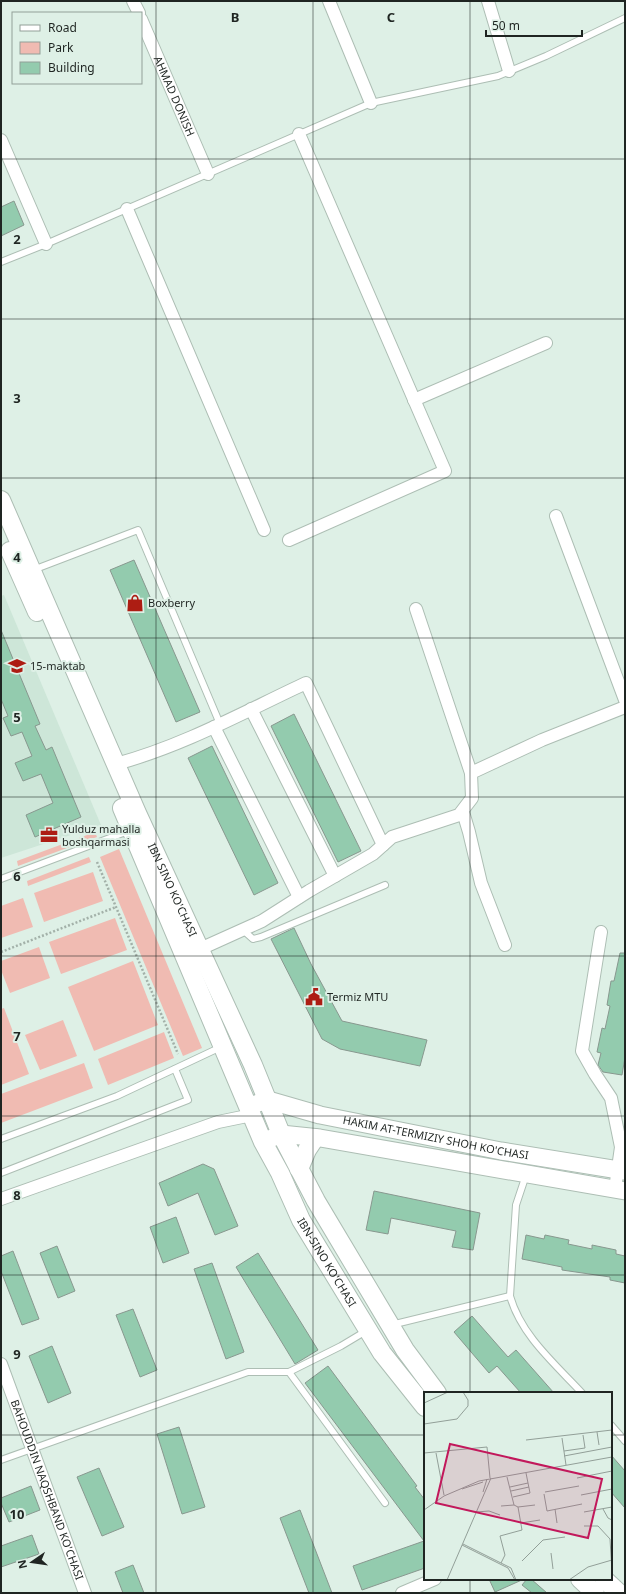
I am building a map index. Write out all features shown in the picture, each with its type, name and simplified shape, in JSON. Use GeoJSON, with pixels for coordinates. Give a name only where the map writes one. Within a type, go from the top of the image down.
{"type":"FeatureCollection","features":[{"type":"Feature","properties":{"kind":"main road","name":"IBN SINO KO'CHASI"},"geometry":{"type":"LineString","coordinates":[[1,500],[116,764],[268,1100],[281,1134],[299,1169]]}},
{"type":"Feature","properties":{"kind":"main road","name":"IBN SINO KO'CHASI"},"geometry":{"type":"LineString","coordinates":[[1,530],[131,830],[222,1046],[251,1110]]}},
{"type":"Feature","properties":{"kind":"main road","name":"HAKIM AT-TERMIZIY SHOH KO'CHASI"},"geometry":{"type":"LineString","coordinates":[[268,1100],[320,1115],[463,1143],[622,1170]]}},
{"type":"Feature","properties":{"kind":"main road"},"geometry":{"type":"LineString","coordinates":[[251,1110],[268,1100]]}},
{"type":"Feature","properties":{"kind":"main road","name":"IBN-SINO KO'CHASI"},"geometry":{"type":"LineString","coordinates":[[251,1110],[263,1142],[301,1220],[382,1354],[424,1406]]}},
{"type":"Feature","properties":{"kind":"main road","name":"HAKIM AT-TERMIZIY SHOH KO'CHASI"},"geometry":{"type":"LineString","coordinates":[[281,1134],[315,1138],[620,1190]]}},
{"type":"Feature","properties":{"kind":"main road"},"geometry":{"type":"LineString","coordinates":[[263,1142],[281,1134]]}},
{"type":"Feature","properties":{"kind":"main road"},"geometry":{"type":"LineString","coordinates":[[299,1169],[307,1150],[315,1138]]}},
{"type":"Feature","properties":{"kind":"main road","name":"IBN-SINO KO'CHASI"},"geometry":{"type":"LineString","coordinates":[[299,1169],[316,1201],[390,1325],[436,1392]]}},
{"type":"Feature","properties":{"kind":"main road"},"geometry":{"type":"LineString","coordinates":[[581,1580],[595,1593]]}},
{"type":"Feature","properties":{"kind":"main road"},"geometry":{"type":"LineString","coordinates":[[605,1580],[619,1593]]}},
{"type":"Feature","properties":{"kind":"street"},"geometry":{"type":"LineString","coordinates":[[133,1],[138,12]]}},
{"type":"Feature","properties":{"kind":"street"},"geometry":{"type":"LineString","coordinates":[[329,1],[371,103]]}},
{"type":"Feature","properties":{"kind":"street"},"geometry":{"type":"LineString","coordinates":[[488,1],[509,71]]}},
{"type":"Feature","properties":{"kind":"street","name":"AHMAD DONISH"},"geometry":{"type":"LineString","coordinates":[[142,21],[208,174]]}},
{"type":"Feature","properties":{"kind":"street"},"geometry":{"type":"LineString","coordinates":[[289,540],[445,471],[299,134]]}},
{"type":"Feature","properties":{"kind":"street"},"geometry":{"type":"LineString","coordinates":[[1,140],[46,244]]}},
{"type":"Feature","properties":{"kind":"street"},"geometry":{"type":"LineString","coordinates":[[126,210],[264,530]]}},
{"type":"Feature","properties":{"kind":"street"},"geometry":{"type":"LineString","coordinates":[[414,400],[546,343]]}},
{"type":"Feature","properties":{"kind":"street"},"geometry":{"type":"LineString","coordinates":[[556,516],[625,700]]}},
{"type":"Feature","properties":{"kind":"street"},"geometry":{"type":"LineString","coordinates":[[200,949],[262,921],[299,897],[373,854],[392,837],[459,815],[463,812],[472,798],[470,773],[416,609]]}},
{"type":"Feature","properties":{"kind":"street"},"geometry":{"type":"LineString","coordinates":[[116,764],[151,755],[306,683],[383,845]]}},
{"type":"Feature","properties":{"kind":"street"},"geometry":{"type":"LineString","coordinates":[[470,773],[542,740],[625,707]]}},
{"type":"Feature","properties":{"kind":"street"},"geometry":{"type":"LineString","coordinates":[[251,709],[335,876]]}},
{"type":"Feature","properties":{"kind":"street"},"geometry":{"type":"LineString","coordinates":[[217,725],[299,897]]}},
{"type":"Feature","properties":{"kind":"street"},"geometry":{"type":"LineString","coordinates":[[463,812],[481,883],[505,944]]}},
{"type":"Feature","properties":{"kind":"street"},"geometry":{"type":"LineString","coordinates":[[601,932],[582,1050],[594,1074],[611,1098],[621,1147],[622,1170],[620,1190]]}},
{"type":"Feature","properties":{"kind":"street"},"geometry":{"type":"LineString","coordinates":[[1,1199],[251,1110]]}},
{"type":"Feature","properties":{"kind":"street","name":"BAHOUDDIN NAQSHBAND KO'CHASI"},"geometry":{"type":"LineString","coordinates":[[1,1364],[85,1593]]}},
{"type":"Feature","properties":{"kind":"street"},"geometry":{"type":"LineString","coordinates":[[402,1593],[433,1580]]}},
{"type":"Feature","properties":{"kind":"lane"},"geometry":{"type":"LineString","coordinates":[[1,262],[126,210],[371,103],[498,76],[546,56],[625,18]]}},
{"type":"Feature","properties":{"kind":"lane"},"geometry":{"type":"LineString","coordinates":[[32,571],[138,530],[217,725]]}},
{"type":"Feature","properties":{"kind":"lane"},"geometry":{"type":"LineString","coordinates":[[1,879],[131,830]]}},
{"type":"Feature","properties":{"kind":"lane"},"geometry":{"type":"LineString","coordinates":[[243,930],[253,939],[261,937],[385,886]]}},
{"type":"Feature","properties":{"kind":"lane"},"geometry":{"type":"LineString","coordinates":[[1,1139],[116,1096],[222,1046]]}},
{"type":"Feature","properties":{"kind":"lane"},"geometry":{"type":"LineString","coordinates":[[1,1173],[188,1100],[175,1069]]}},
{"type":"Feature","properties":{"kind":"lane"},"geometry":{"type":"LineString","coordinates":[[526,1174],[516,1205],[510,1296],[514,1308],[528,1334],[581,1392]]}},
{"type":"Feature","properties":{"kind":"lane"},"geometry":{"type":"LineString","coordinates":[[390,1325],[510,1296]]}},
{"type":"Feature","properties":{"kind":"lane"},"geometry":{"type":"LineString","coordinates":[[1,1460],[248,1372],[289,1372],[368,1331]]}},
{"type":"Feature","properties":{"kind":"lane"},"geometry":{"type":"LineString","coordinates":[[289,1372],[385,1503]]}},
{"type":"Feature","properties":{"kind":"lane"},"geometry":{"type":"LineString","coordinates":[[612,1426],[625,1440]]}},
{"type":"Feature","properties":{"kind":"path"},"geometry":{"type":"LineString","coordinates":[[97,862],[178,1054]]}},
{"type":"Feature","properties":{"kind":"path"},"geometry":{"type":"LineString","coordinates":[[1,952],[116,907]]}},
{"type":"Feature","properties":{"kind":"shaded area","name":"15-maktab"},"geometry":{"type":"Polygon","coordinates":[[[4,595],[101,825],[1,858],[1,596],[4,595]]]}},
{"type":"Feature","properties":{"kind":"green space"},"geometry":{"type":"Polygon","coordinates":[[[95,832],[97,837],[18,866],[17,861],[95,832]]]}},
{"type":"Feature","properties":{"kind":"green space"},"geometry":{"type":"Polygon","coordinates":[[[119,849],[202,1048],[183,1056],[100,857],[119,849]]]}},
{"type":"Feature","properties":{"kind":"green space"},"geometry":{"type":"Polygon","coordinates":[[[89,857],[91,862],[28,886],[27,881],[89,857]]]}},
{"type":"Feature","properties":{"kind":"green space"},"geometry":{"type":"Polygon","coordinates":[[[93,872],[103,901],[44,922],[34,893],[93,872]]]}},
{"type":"Feature","properties":{"kind":"green space"},"geometry":{"type":"Polygon","coordinates":[[[23,898],[33,927],[1,938],[1,906],[23,898]]]}},
{"type":"Feature","properties":{"kind":"green space"},"geometry":{"type":"Polygon","coordinates":[[[115,918],[127,950],[61,974],[49,942],[115,918]]]}},
{"type":"Feature","properties":{"kind":"green space"},"geometry":{"type":"Polygon","coordinates":[[[39,947],[50,978],[10,993],[1,970],[1,961],[39,947]]]}},
{"type":"Feature","properties":{"kind":"green space"},"geometry":{"type":"Polygon","coordinates":[[[133,961],[158,1025],[94,1051],[68,987],[133,961]]]}},
{"type":"Feature","properties":{"kind":"green space"},"geometry":{"type":"Polygon","coordinates":[[[4,1008],[29,1074],[1,1085],[1,1009],[4,1008]]]}},
{"type":"Feature","properties":{"kind":"green space"},"geometry":{"type":"Polygon","coordinates":[[[63,1020],[77,1056],[40,1070],[25,1035],[63,1020]]]}},
{"type":"Feature","properties":{"kind":"green space"},"geometry":{"type":"Polygon","coordinates":[[[164,1032],[174,1058],[108,1085],[98,1059],[164,1032]]]}},
{"type":"Feature","properties":{"kind":"green space"},"geometry":{"type":"Polygon","coordinates":[[[84,1063],[93,1088],[1,1123],[1,1094],[84,1063]]]}},
{"type":"Feature","properties":{"kind":"building"},"geometry":{"type":"Polygon","coordinates":[[[14,201],[24,225],[1,236],[1,207],[14,201]]]}},
{"type":"Feature","properties":{"kind":"building"},"geometry":{"type":"Polygon","coordinates":[[[134,560],[200,712],[176,722],[110,570],[134,560]]]}},
{"type":"Feature","properties":{"kind":"building"},"geometry":{"type":"Polygon","coordinates":[[[1,630],[40,724],[35,726],[46,750],[52,747],[81,817],[35,837],[26,815],[53,803],[41,774],[23,781],[15,763],[32,756],[22,732],[11,736],[3,718],[8,716],[1,699],[1,630]]]}},
{"type":"Feature","properties":{"kind":"building"},"geometry":{"type":"Polygon","coordinates":[[[294,714],[361,851],[338,862],[271,726],[294,714]]]}},
{"type":"Feature","properties":{"kind":"building"},"geometry":{"type":"Polygon","coordinates":[[[212,746],[278,883],[254,895],[188,758],[212,746]]]}},
{"type":"Feature","properties":{"kind":"building"},"geometry":{"type":"Polygon","coordinates":[[[294,928],[311,964],[342,1021],[427,1040],[420,1066],[340,1049],[322,1039],[271,939],[294,928]]]}},
{"type":"Feature","properties":{"kind":"building"},"geometry":{"type":"Polygon","coordinates":[[[620,953],[625,953],[625,1057],[622,1075],[603,1072],[598,1065],[601,1053],[597,1052],[602,1028],[605,1029],[610,1006],[607,1005],[611,981],[614,981],[620,953]]]}},
{"type":"Feature","properties":{"kind":"building"},"geometry":{"type":"Polygon","coordinates":[[[203,1164],[214,1169],[238,1226],[215,1235],[198,1193],[168,1206],[159,1183],[203,1164]]]}},
{"type":"Feature","properties":{"kind":"building"},"geometry":{"type":"Polygon","coordinates":[[[374,1191],[480,1213],[473,1250],[452,1247],[456,1231],[391,1218],[388,1234],[366,1230],[374,1191]]]}},
{"type":"Feature","properties":{"kind":"building"},"geometry":{"type":"Polygon","coordinates":[[[176,1217],[189,1253],[163,1263],[150,1227],[176,1217]]]}},
{"type":"Feature","properties":{"kind":"building"},"geometry":{"type":"Polygon","coordinates":[[[526,1235],[544,1239],[545,1235],[569,1240],[568,1244],[592,1249],[592,1245],[616,1250],[616,1254],[625,1256],[625,1283],[610,1280],[610,1277],[562,1270],[562,1267],[522,1259],[526,1235]]]}},
{"type":"Feature","properties":{"kind":"building"},"geometry":{"type":"Polygon","coordinates":[[[57,1246],[75,1291],[58,1298],[40,1253],[57,1246]]]}},
{"type":"Feature","properties":{"kind":"building"},"geometry":{"type":"Polygon","coordinates":[[[13,1251],[39,1319],[22,1325],[1,1271],[1,1256],[13,1251]]]}},
{"type":"Feature","properties":{"kind":"building"},"geometry":{"type":"Polygon","coordinates":[[[258,1253],[318,1350],[295,1364],[236,1267],[258,1253]]]}},
{"type":"Feature","properties":{"kind":"building"},"geometry":{"type":"Polygon","coordinates":[[[212,1263],[244,1352],[226,1359],[194,1269],[212,1263]]]}},
{"type":"Feature","properties":{"kind":"building"},"geometry":{"type":"Polygon","coordinates":[[[133,1309],[157,1370],[140,1377],[116,1315],[133,1309]]]}},
{"type":"Feature","properties":{"kind":"building"},"geometry":{"type":"Polygon","coordinates":[[[472,1316],[508,1357],[516,1350],[553,1392],[520,1392],[497,1366],[489,1373],[454,1332],[472,1316]]]}},
{"type":"Feature","properties":{"kind":"building"},"geometry":{"type":"Polygon","coordinates":[[[52,1346],[71,1393],[48,1403],[29,1356],[52,1346]]]}},
{"type":"Feature","properties":{"kind":"building"},"geometry":{"type":"Polygon","coordinates":[[[328,1366],[417,1486],[415,1487],[424,1499],[424,1541],[305,1383],[328,1366]]]}},
{"type":"Feature","properties":{"kind":"building"},"geometry":{"type":"Polygon","coordinates":[[[179,1427],[205,1507],[182,1514],[157,1434],[179,1427]]]}},
{"type":"Feature","properties":{"kind":"building"},"geometry":{"type":"Polygon","coordinates":[[[612,1456],[625,1471],[625,1508],[612,1493],[612,1456]]]}},
{"type":"Feature","properties":{"kind":"building"},"geometry":{"type":"Polygon","coordinates":[[[99,1468],[124,1527],[102,1536],[77,1477],[99,1468]]]}},
{"type":"Feature","properties":{"kind":"building"},"geometry":{"type":"Polygon","coordinates":[[[31,1486],[40,1510],[9,1522],[1,1503],[1,1498],[31,1486]]]}},
{"type":"Feature","properties":{"kind":"building"},"geometry":{"type":"Polygon","coordinates":[[[300,1510],[332,1593],[309,1593],[280,1518],[300,1510]]]}},
{"type":"Feature","properties":{"kind":"building"},"geometry":{"type":"Polygon","coordinates":[[[32,1535],[39,1554],[1,1567],[1,1546],[32,1535]]]}},
{"type":"Feature","properties":{"kind":"building"},"geometry":{"type":"Polygon","coordinates":[[[424,1541],[424,1568],[362,1590],[353,1566],[424,1541]]]}},
{"type":"Feature","properties":{"kind":"building"},"geometry":{"type":"Polygon","coordinates":[[[133,1565],[144,1593],[123,1593],[115,1572],[133,1565]]]}},
{"type":"Feature","properties":{"kind":"building"},"geometry":{"type":"Polygon","coordinates":[[[489,1580],[522,1580],[495,1592],[489,1580]]]}},
{"type":"Feature","properties":{"kind":"building"},"geometry":{"type":"Polygon","coordinates":[[[526,1580],[532,1580],[547,1593],[532,1593],[522,1585],[526,1580]]]}},
{"type":"Feature","properties":{"kind":"place","name":"Boxberry"},"geometry":{"type":"Point","coordinates":[135,603]}},
{"type":"Feature","properties":{"kind":"place","name":"15-maktab"},"geometry":{"type":"Point","coordinates":[17,666]}},
{"type":"Feature","properties":{"kind":"place","name":"Yulduz mahalla boshqarmasi"},"geometry":{"type":"Point","coordinates":[49,835]}},
{"type":"Feature","properties":{"kind":"place","name":"Termiz MTU"},"geometry":{"type":"Point","coordinates":[314,997]}}]}
